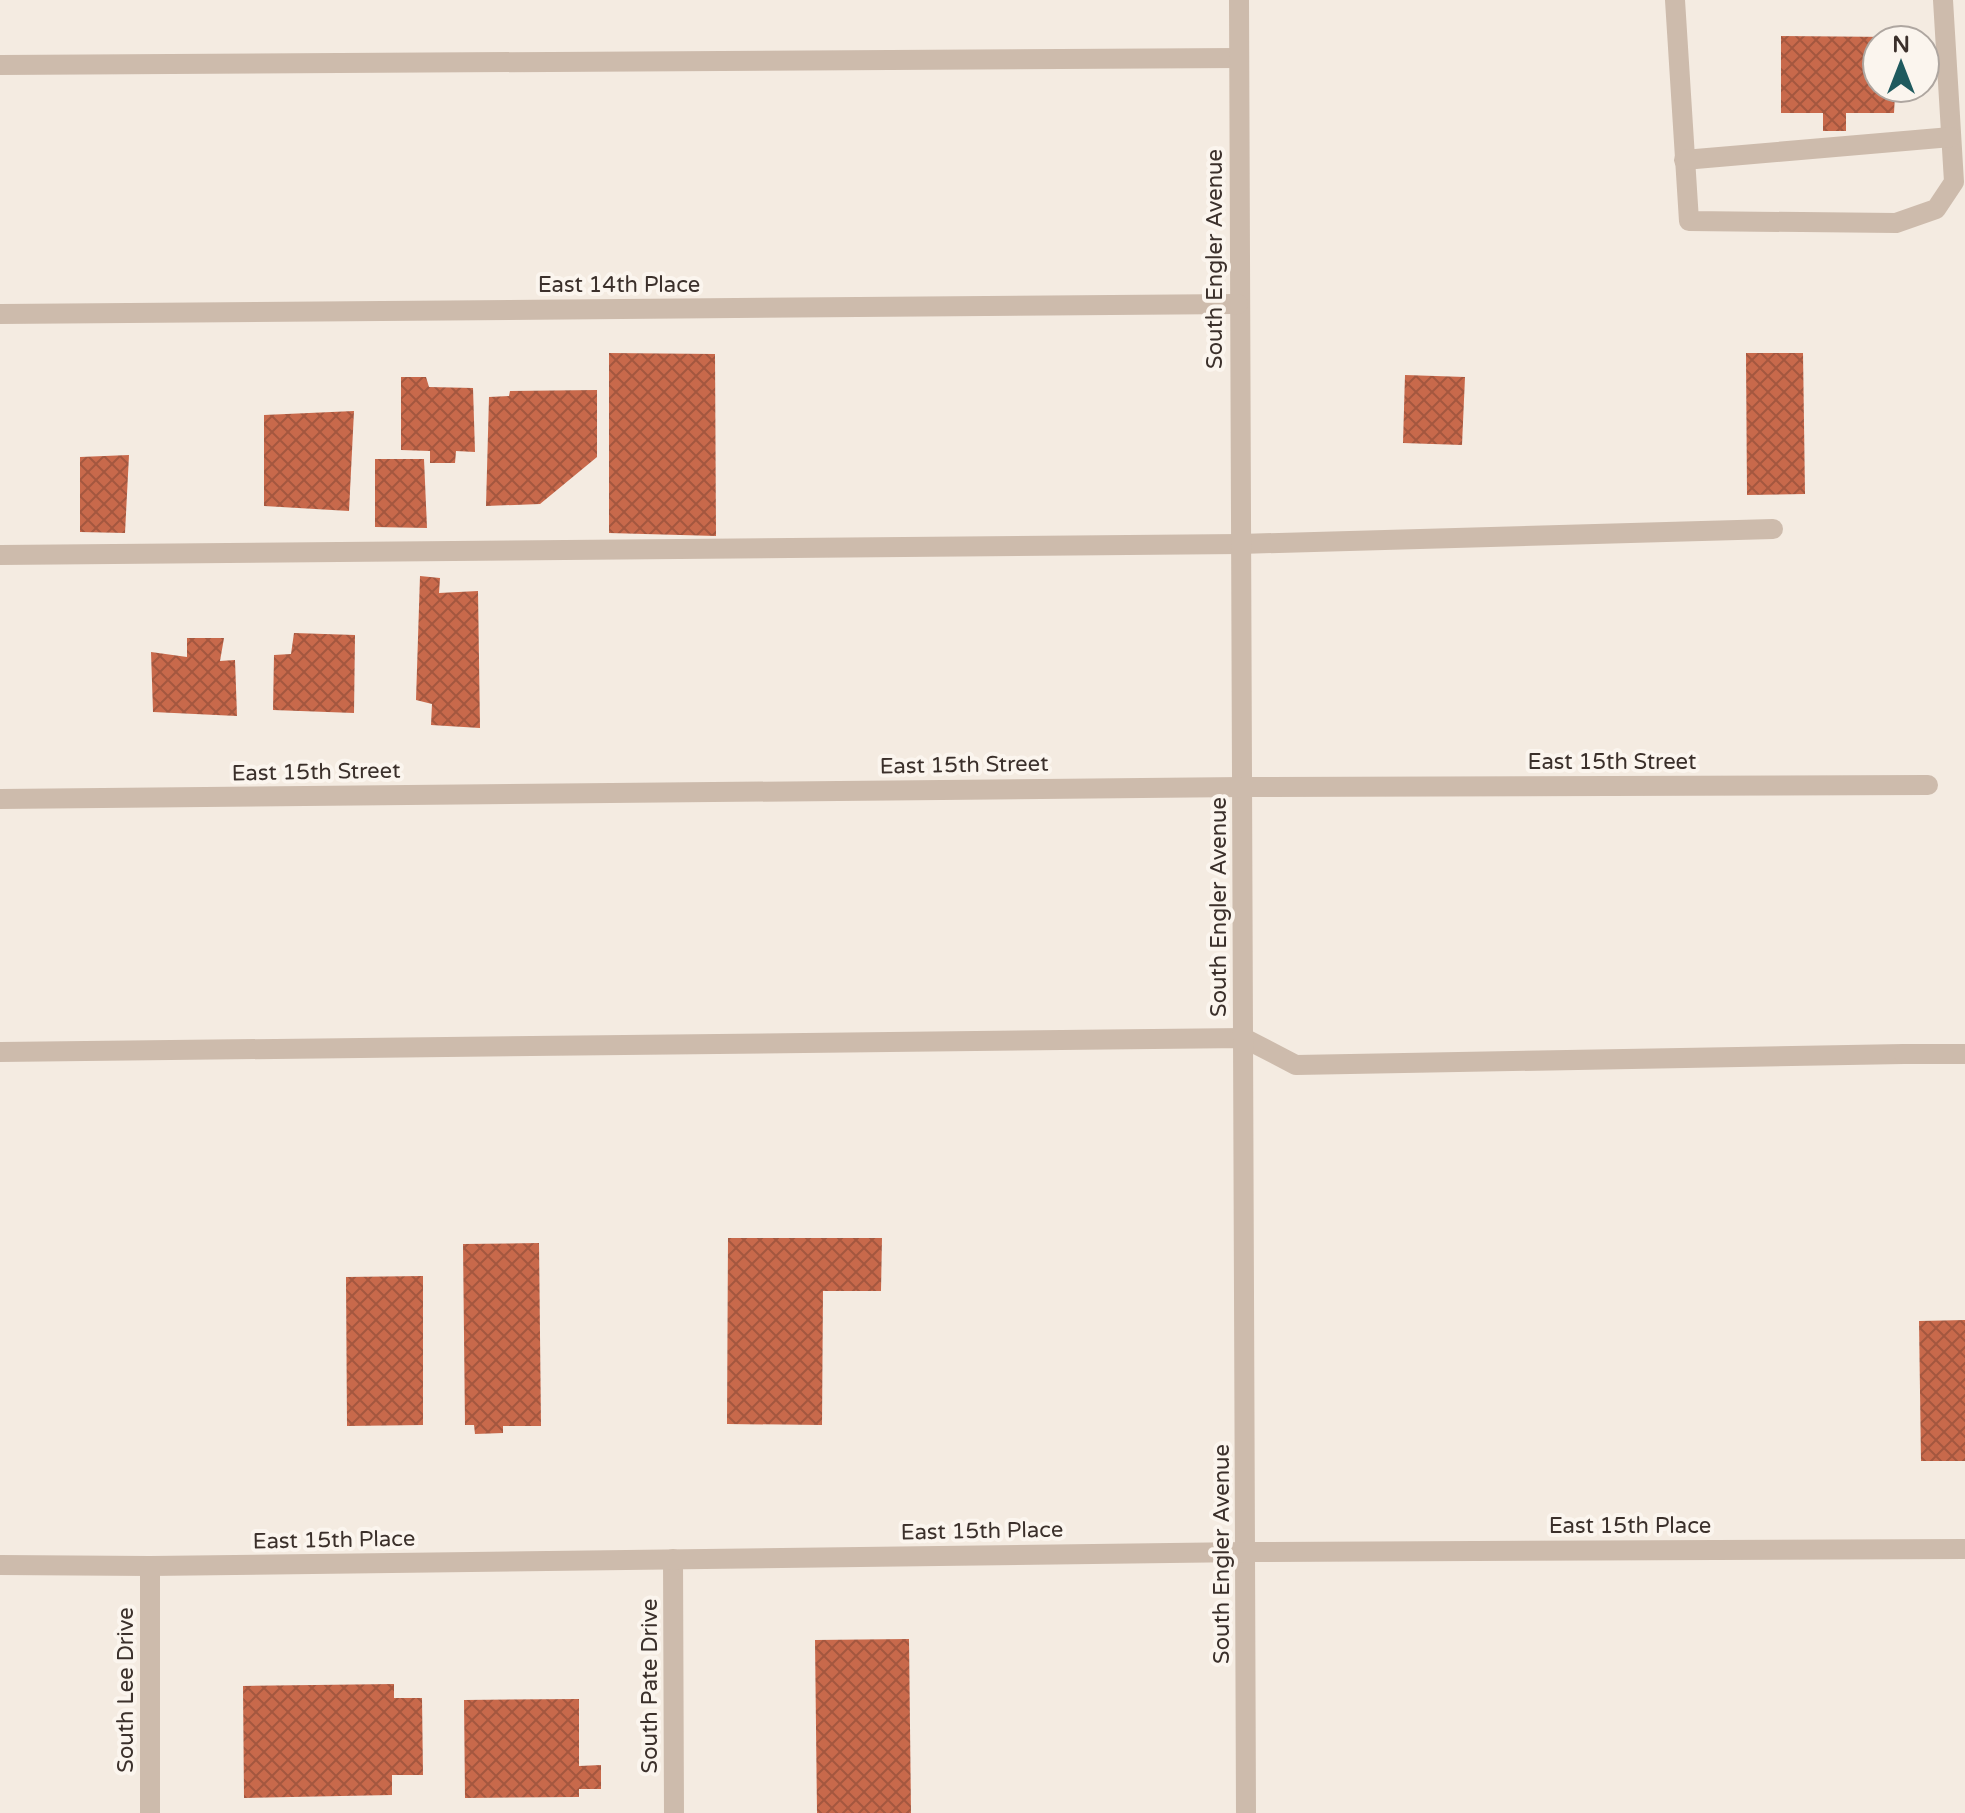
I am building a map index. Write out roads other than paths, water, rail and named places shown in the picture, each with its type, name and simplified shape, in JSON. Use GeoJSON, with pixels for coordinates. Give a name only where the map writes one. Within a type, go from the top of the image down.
{"type":"FeatureCollection","features":[{"type":"Feature","properties":{"kind":"street","name":"South Engler Avenue"},"geometry":{"type":"LineString","coordinates":[[1239,0],[1246,1813]]}},
{"type":"Feature","properties":{"kind":"street"},"geometry":{"type":"LineString","coordinates":[[1675,0],[1689,221],[1896,223],[1936,209],[1954,182],[1943,0]]}},
{"type":"Feature","properties":{"kind":"street"},"geometry":{"type":"LineString","coordinates":[[0,65],[1239,58]]}},
{"type":"Feature","properties":{"kind":"street"},"geometry":{"type":"LineString","coordinates":[[1684,160],[1951,137]]}},
{"type":"Feature","properties":{"kind":"street","name":"East 14th Place"},"geometry":{"type":"LineString","coordinates":[[0,314],[1238,304]]}},
{"type":"Feature","properties":{"kind":"street"},"geometry":{"type":"LineString","coordinates":[[0,555],[1240,544],[1773,529]]}},
{"type":"Feature","properties":{"kind":"street","name":"East 15th Street"},"geometry":{"type":"LineString","coordinates":[[0,799],[1243,787],[1928,785]]}},
{"type":"Feature","properties":{"kind":"street"},"geometry":{"type":"LineString","coordinates":[[0,1052],[1244,1038],[1296,1065],[1965,1054]]}},
{"type":"Feature","properties":{"kind":"street","name":"East 15th Place"},"geometry":{"type":"LineString","coordinates":[[0,1565],[150,1566],[1247,1552],[1965,1549]]}},
{"type":"Feature","properties":{"kind":"street","name":"South Pate Drive"},"geometry":{"type":"LineString","coordinates":[[673,1559],[674,1813]]}},
{"type":"Feature","properties":{"kind":"street","name":"South Lee Drive"},"geometry":{"type":"LineString","coordinates":[[150,1566],[150,1813]]}}]}
